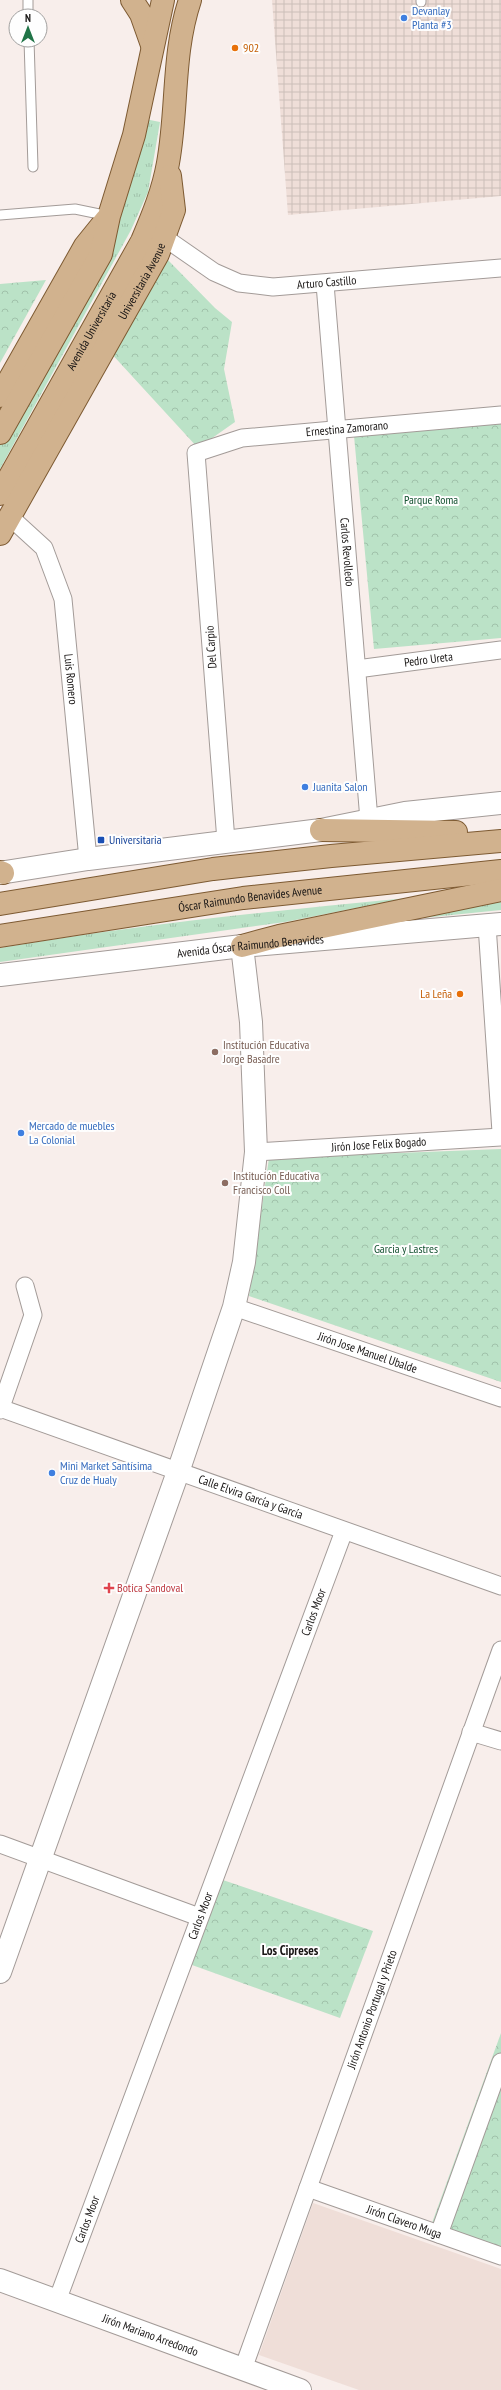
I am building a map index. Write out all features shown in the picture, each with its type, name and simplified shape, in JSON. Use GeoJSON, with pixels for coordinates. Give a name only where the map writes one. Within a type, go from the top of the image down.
{"type":"FeatureCollection","features":[{"type":"Feature","properties":{"kind":"main road"},"geometry":{"type":"LineString","coordinates":[[132,0],[141,14],[152,45]]}},
{"type":"Feature","properties":{"kind":"main road"},"geometry":{"type":"LineString","coordinates":[[0,433],[101,254],[109,216],[127,164],[163,0]]}},
{"type":"Feature","properties":{"kind":"main road","name":"Universitaria Avenue"},"geometry":{"type":"LineString","coordinates":[[5,525],[97,366],[158,254],[165,238],[174,210],[168,163],[177,58],[190,0]]}},
{"type":"Feature","properties":{"kind":"main road"},"geometry":{"type":"LineString","coordinates":[[140,110],[173,115]]}},
{"type":"Feature","properties":{"kind":"main road","name":"Avenida Universitaria"},"geometry":{"type":"LineString","coordinates":[[0,494],[142,241],[156,211],[168,163]]}},
{"type":"Feature","properties":{"kind":"main road"},"geometry":{"type":"LineString","coordinates":[[0,396],[85,246],[109,216]]}},
{"type":"Feature","properties":{"kind":"main road"},"geometry":{"type":"LineString","coordinates":[[321,830],[501,833]]}},
{"type":"Feature","properties":{"kind":"main road"},"geometry":{"type":"LineString","coordinates":[[0,904],[213,869],[331,856],[501,841]]}},
{"type":"Feature","properties":{"kind":"main road","name":"Óscar Raimundo Benavides Avenue"},"geometry":{"type":"LineString","coordinates":[[0,936],[87,921],[243,898],[501,871]]}},
{"type":"Feature","properties":{"kind":"main road"},"geometry":{"type":"LineString","coordinates":[[242,946],[279,936],[501,890]]}},
{"type":"Feature","properties":{"kind":"street","name":"Arturo Castillo"},"geometry":{"type":"LineString","coordinates":[[165,238],[214,272],[239,283],[273,287],[325,284],[501,268]]}},
{"type":"Feature","properties":{"kind":"street","name":"Carlos Revolledo"},"geometry":{"type":"LineString","coordinates":[[325,284],[369,820]]}},
{"type":"Feature","properties":{"kind":"street","name":"Ernestina Zamorano"},"geometry":{"type":"LineString","coordinates":[[196,453],[242,438],[336,431],[501,415]]}},
{"type":"Feature","properties":{"kind":"street","name":"Del Carpio"},"geometry":{"type":"LineString","coordinates":[[196,453],[226,841]]}},
{"type":"Feature","properties":{"kind":"street","name":"Luis Romero"},"geometry":{"type":"LineString","coordinates":[[5,525],[44,548],[63,599],[88,859]]}},
{"type":"Feature","properties":{"kind":"street","name":"Pedro Ureta"},"geometry":{"type":"LineString","coordinates":[[356,669],[501,650]]}},
{"type":"Feature","properties":{"kind":"street"},"geometry":{"type":"LineString","coordinates":[[1,873],[88,859],[321,830],[404,813],[501,803]]}},
{"type":"Feature","properties":{"kind":"street"},"geometry":{"type":"LineString","coordinates":[[494,925],[501,1132]]}},
{"type":"Feature","properties":{"kind":"street","name":"Avenida Óscar Raimundo Benavides"},"geometry":{"type":"LineString","coordinates":[[0,975],[242,946],[494,925]]}},
{"type":"Feature","properties":{"kind":"street"},"geometry":{"type":"LineString","coordinates":[[0,1972],[178,1472],[234,1307],[244,1262],[256,1152],[251,1022],[242,946]]}},
{"type":"Feature","properties":{"kind":"street","name":"Jirón Jose Felix Bogado"},"geometry":{"type":"LineString","coordinates":[[256,1152],[501,1137]]}},
{"type":"Feature","properties":{"kind":"street"},"geometry":{"type":"LineString","coordinates":[[0,1409],[33,1315],[25,1286]]}},
{"type":"Feature","properties":{"kind":"street","name":"Jirón Jose Manuel Ubalde"},"geometry":{"type":"LineString","coordinates":[[234,1307],[501,1398]]}},
{"type":"Feature","properties":{"kind":"street","name":"Calle Elvira García y García"},"geometry":{"type":"LineString","coordinates":[[0,1409],[501,1586]]}},
{"type":"Feature","properties":{"kind":"street","name":"Carlos Moor"},"geometry":{"type":"LineString","coordinates":[[57,2301],[344,1531]]}},
{"type":"Feature","properties":{"kind":"street","name":"Jirón Antonio Portugal y Prieto"},"geometry":{"type":"LineString","coordinates":[[243,2369],[501,1650]]}},
{"type":"Feature","properties":{"kind":"street"},"geometry":{"type":"LineString","coordinates":[[472,1732],[501,1741]]}},
{"type":"Feature","properties":{"kind":"street"},"geometry":{"type":"LineString","coordinates":[[0,1844],[199,1917]]}},
{"type":"Feature","properties":{"kind":"street"},"geometry":{"type":"LineString","coordinates":[[440,2234],[501,2062]]}},
{"type":"Feature","properties":{"kind":"street","name":"Jirón Clavero Muga"},"geometry":{"type":"LineString","coordinates":[[308,2188],[501,2256]]}},
{"type":"Feature","properties":{"kind":"street","name":"Jirón Mariano Arredondo"},"geometry":{"type":"LineString","coordinates":[[0,2280],[300,2390]]}},
{"type":"Feature","properties":{"kind":"lane"},"geometry":{"type":"LineString","coordinates":[[29,48],[33,167]]}},
{"type":"Feature","properties":{"kind":"lane"},"geometry":{"type":"LineString","coordinates":[[0,215],[75,209],[109,216]]}},
{"type":"Feature","properties":{"kind":"shaded area"},"geometry":{"type":"Polygon","coordinates":[[[272,0],[501,0],[501,196],[288,215],[272,0]]]}},
{"type":"Feature","properties":{"kind":"shaded area"},"geometry":{"type":"Polygon","coordinates":[[[313,2203],[501,2269],[501,2390],[359,2390],[259,2355],[313,2203]]]}},
{"type":"Feature","properties":{"kind":"green space"},"geometry":{"type":"Polygon","coordinates":[[[145,119],[160,122],[148,192],[131,230],[0,469],[0,432],[145,119]]]}},
{"type":"Feature","properties":{"kind":"green space"},"geometry":{"type":"Polygon","coordinates":[[[167,259],[215,308],[232,322],[224,369],[235,422],[198,448],[109,351],[167,259]]]}},
{"type":"Feature","properties":{"kind":"green space"},"geometry":{"type":"Polygon","coordinates":[[[46,280],[0,363],[0,284],[46,280]]]}},
{"type":"Feature","properties":{"kind":"green space","name":"Parque Roma"},"geometry":{"type":"Polygon","coordinates":[[[501,423],[501,638],[374,649],[354,436],[501,423]]]}},
{"type":"Feature","properties":{"kind":"green space"},"geometry":{"type":"Polygon","coordinates":[[[501,893],[501,910],[383,922],[501,893]]]}},
{"type":"Feature","properties":{"kind":"green space"},"geometry":{"type":"Polygon","coordinates":[[[407,898],[285,922],[0,962],[0,948],[101,932],[203,919],[407,898]]]}},
{"type":"Feature","properties":{"kind":"green space","name":"Garcia y Lastres"},"geometry":{"type":"Polygon","coordinates":[[[501,1149],[501,1382],[249,1296],[269,1158],[501,1149]]]}},
{"type":"Feature","properties":{"kind":"green space"},"geometry":{"type":"Polygon","coordinates":[[[220,1879],[373,1931],[340,2018],[192,1965],[220,1879]]]}},
{"type":"Feature","properties":{"kind":"green space"},"geometry":{"type":"Polygon","coordinates":[[[501,2033],[501,2249],[432,2223],[501,2033]]]}},
{"type":"Feature","properties":{"kind":"place","name":"Devanlay Planta #3"},"geometry":{"type":"Point","coordinates":[404,18]}},
{"type":"Feature","properties":{"kind":"place","name":"902"},"geometry":{"type":"Point","coordinates":[235,48]}},
{"type":"Feature","properties":{"kind":"place","name":"Juanita Salon"},"geometry":{"type":"Point","coordinates":[305,787]}},
{"type":"Feature","properties":{"kind":"place","name":"Universitaria"},"geometry":{"type":"Point","coordinates":[101,840]}},
{"type":"Feature","properties":{"kind":"place","name":"La Leña"},"geometry":{"type":"Point","coordinates":[460,994]}},
{"type":"Feature","properties":{"kind":"place","name":"Institución Educativa Jorge Basadre"},"geometry":{"type":"Point","coordinates":[215,1052]}},
{"type":"Feature","properties":{"kind":"place","name":"Mercado de muebles La Colonial"},"geometry":{"type":"Point","coordinates":[21,1133]}},
{"type":"Feature","properties":{"kind":"place","name":"Institución Educativa Francisco Coll"},"geometry":{"type":"Point","coordinates":[225,1183]}},
{"type":"Feature","properties":{"kind":"place","name":"Mini Market Santísima Cruz de Hualy"},"geometry":{"type":"Point","coordinates":[52,1473]}},
{"type":"Feature","properties":{"kind":"place","name":"Botica Sandoval"},"geometry":{"type":"Point","coordinates":[109,1588]}},
{"type":"Feature","properties":{"kind":"district","name":"Los Cipreses"},"geometry":{"type":"Point","coordinates":[290,1950]}}]}
